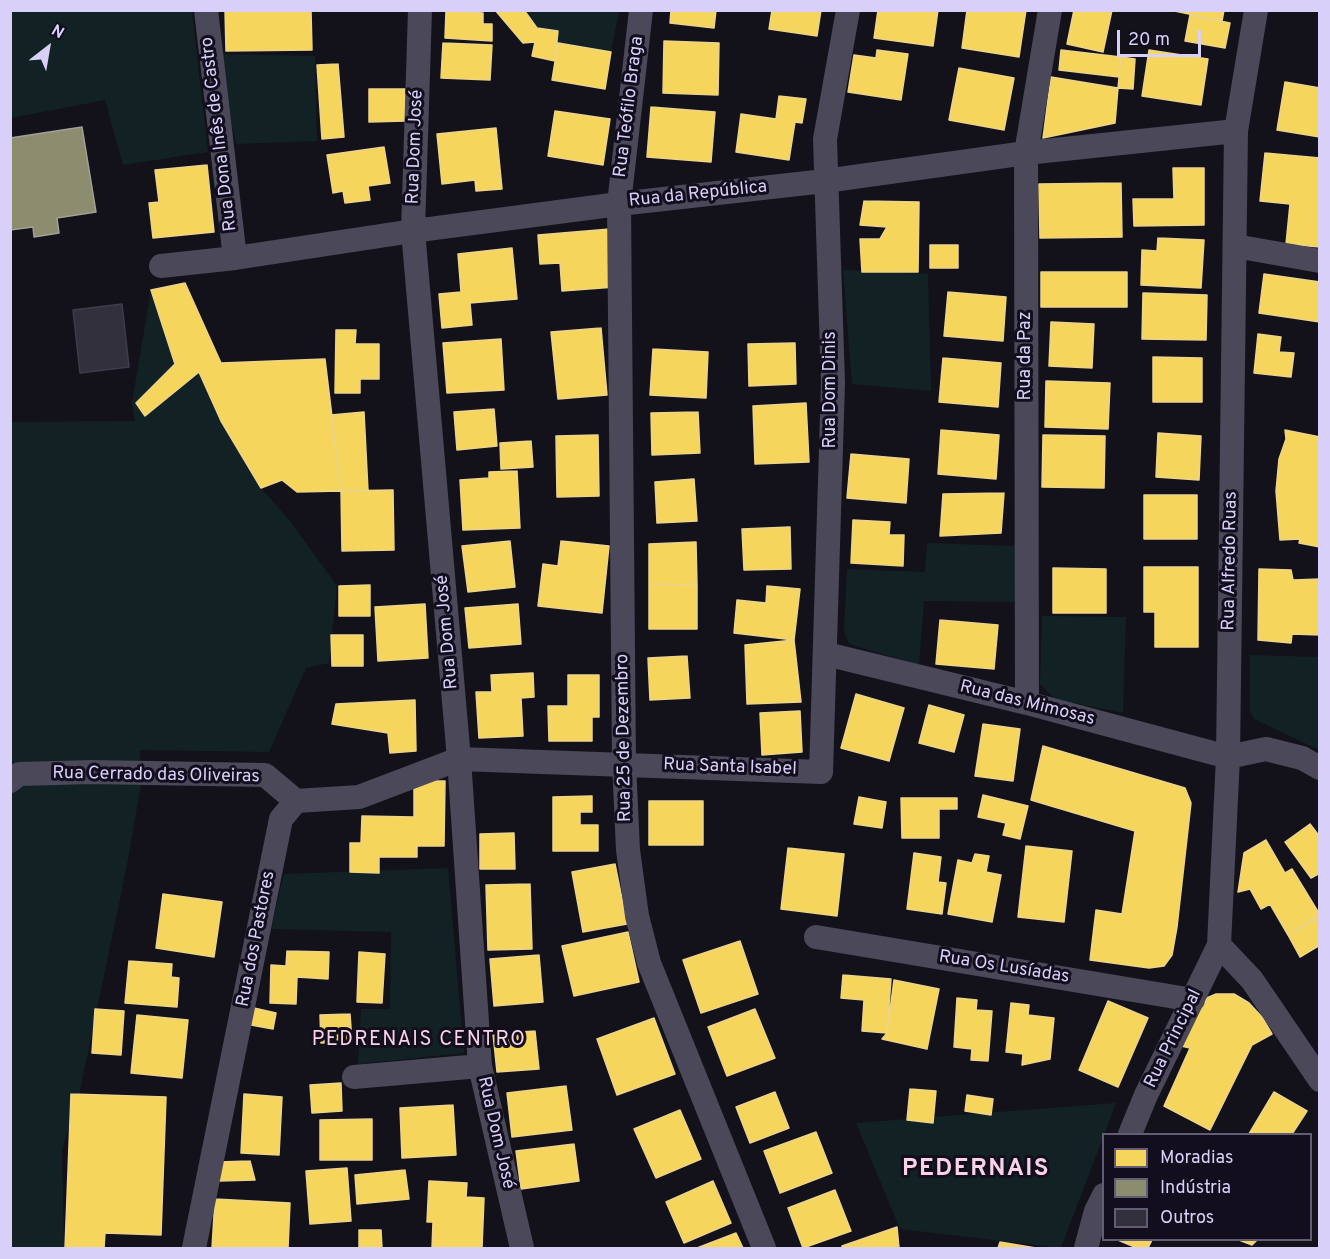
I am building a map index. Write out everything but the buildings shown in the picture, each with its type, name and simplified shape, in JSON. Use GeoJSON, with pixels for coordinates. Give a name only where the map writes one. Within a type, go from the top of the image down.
{"type":"FeatureCollection","features":[{"type":"Feature","properties":{"kind":"street","name":"Rua Dona Inês de Castro"},"geometry":{"type":"LineString","coordinates":[[206,10],[235,258]]}},
{"type":"Feature","properties":{"kind":"street","name":"Rua Dom José"},"geometry":{"type":"LineString","coordinates":[[420,10],[413,231],[459,759],[480,1065],[522,1248]]}},
{"type":"Feature","properties":{"kind":"street","name":"Rua Teófilo Braga"},"geometry":{"type":"LineString","coordinates":[[619,204],[641,10]]}},
{"type":"Feature","properties":{"kind":"street","name":"Rua Dom Dinis"},"geometry":{"type":"LineString","coordinates":[[821,772],[833,383],[822,243],[825,139],[848,10]]}},
{"type":"Feature","properties":{"kind":"street","name":"Rua da Paz"},"geometry":{"type":"LineString","coordinates":[[1027,704],[1026,153],[1050,10]]}},
{"type":"Feature","properties":{"kind":"street","name":"Rua Alfredo Ruas"},"geometry":{"type":"LineString","coordinates":[[1219,945],[1228,757],[1236,131],[1256,10]]}},
{"type":"Feature","properties":{"kind":"street","name":"Rua da República"},"geometry":{"type":"LineString","coordinates":[[161,266],[235,258],[413,231],[619,204],[825,181],[1026,153],[1236,131]]}},
{"type":"Feature","properties":{"kind":"street","name":"Rua 25 de Dezembro"},"geometry":{"type":"LineString","coordinates":[[619,204],[624,763],[627,850],[637,916],[649,963],[764,1248]]}},
{"type":"Feature","properties":{"kind":"street"},"geometry":{"type":"LineString","coordinates":[[1235,246],[1320,261]]}},
{"type":"Feature","properties":{"kind":"street","name":"Rua das Mimosas"},"geometry":{"type":"LineString","coordinates":[[826,654],[1228,757]]}},
{"type":"Feature","properties":{"kind":"street"},"geometry":{"type":"LineString","coordinates":[[1228,757],[1266,749],[1302,758],[1320,768]]}},
{"type":"Feature","properties":{"kind":"street"},"geometry":{"type":"LineString","coordinates":[[296,801],[359,797],[459,759]]}},
{"type":"Feature","properties":{"kind":"street","name":"Rua Santa Isabel"},"geometry":{"type":"LineString","coordinates":[[459,759],[624,763],[821,772]]}},
{"type":"Feature","properties":{"kind":"street","name":"Rua Cerrado das Oliveiras"},"geometry":{"type":"LineString","coordinates":[[10,781],[19,774],[92,772],[265,775],[296,801]]}},
{"type":"Feature","properties":{"kind":"street","name":"Rua dos Pastores"},"geometry":{"type":"LineString","coordinates":[[194,1248],[281,819],[296,801]]}},
{"type":"Feature","properties":{"kind":"street","name":"Rua Os Lusíadas"},"geometry":{"type":"LineString","coordinates":[[816,937],[1193,1000]]}},
{"type":"Feature","properties":{"kind":"street"},"geometry":{"type":"LineString","coordinates":[[1219,945],[1251,980],[1320,1080]]}},
{"type":"Feature","properties":{"kind":"street","name":"Rua Principal"},"geometry":{"type":"LineString","coordinates":[[1130,1133],[1146,1095],[1219,945]]}},
{"type":"Feature","properties":{"kind":"street"},"geometry":{"type":"LineString","coordinates":[[354,1077],[480,1065]]}},
{"type":"Feature","properties":{"kind":"street"},"geometry":{"type":"LineString","coordinates":[[1086,1248],[1096,1211],[1102,1199]]}},
{"type":"Feature","properties":{"kind":"shaded area"},"geometry":{"type":"Polygon","coordinates":[[[11,10],[192,11],[208,152],[123,165],[105,100],[11,118],[11,10]]]}},
{"type":"Feature","properties":{"kind":"shaded area"},"geometry":{"type":"Polygon","coordinates":[[[524,11],[619,11],[611,52],[558,43],[558,31],[537,28],[524,11]]]}},
{"type":"Feature","properties":{"kind":"shaded area"},"geometry":{"type":"Polygon","coordinates":[[[217,54],[315,56],[317,141],[236,144],[217,54]]]}},
{"type":"Feature","properties":{"kind":"shaded area"},"geometry":{"type":"Polygon","coordinates":[[[843,270],[928,274],[931,391],[852,384],[843,270]]]}},
{"type":"Feature","properties":{"kind":"shaded area"},"geometry":{"type":"Polygon","coordinates":[[[163,287],[221,421],[261,488],[291,522],[337,586],[329,663],[306,668],[269,752],[140,750],[141,785],[126,870],[80,1091],[62,1150],[64,1248],[11,1248],[10,422],[135,421],[132,402],[151,290],[163,287]]]}},
{"type":"Feature","properties":{"kind":"shaded area"},"geometry":{"type":"Polygon","coordinates":[[[927,543],[1016,546],[1019,602],[924,601],[919,665],[849,644],[844,631],[847,569],[925,572],[927,543]]]}},
{"type":"Feature","properties":{"kind":"shaded area"},"geometry":{"type":"Polygon","coordinates":[[[1042,616],[1126,617],[1123,713],[1055,699],[1040,684],[1042,616]]]}},
{"type":"Feature","properties":{"kind":"shaded area"},"geometry":{"type":"Polygon","coordinates":[[[1250,655],[1319,657],[1319,750],[1254,719],[1250,711],[1250,655]]]}},
{"type":"Feature","properties":{"kind":"shaded area"},"geometry":{"type":"Polygon","coordinates":[[[448,868],[464,1053],[358,1064],[361,1009],[390,1009],[391,932],[271,929],[284,874],[448,868]]]}},
{"type":"Feature","properties":{"kind":"shaded area"},"geometry":{"type":"Polygon","coordinates":[[[1116,1103],[1105,1133],[1102,1133],[1102,1140],[1061,1248],[900,1229],[856,1123],[1116,1103]]]}},
{"type":"Feature","properties":{"kind":"district","name":"PEDRENAIS CENTRO"},"geometry":{"type":"Point","coordinates":[419,1041]}},
{"type":"Feature","properties":{"kind":"district","name":"PEDERNAIS"},"geometry":{"type":"Point","coordinates":[976,1170]}}]}
